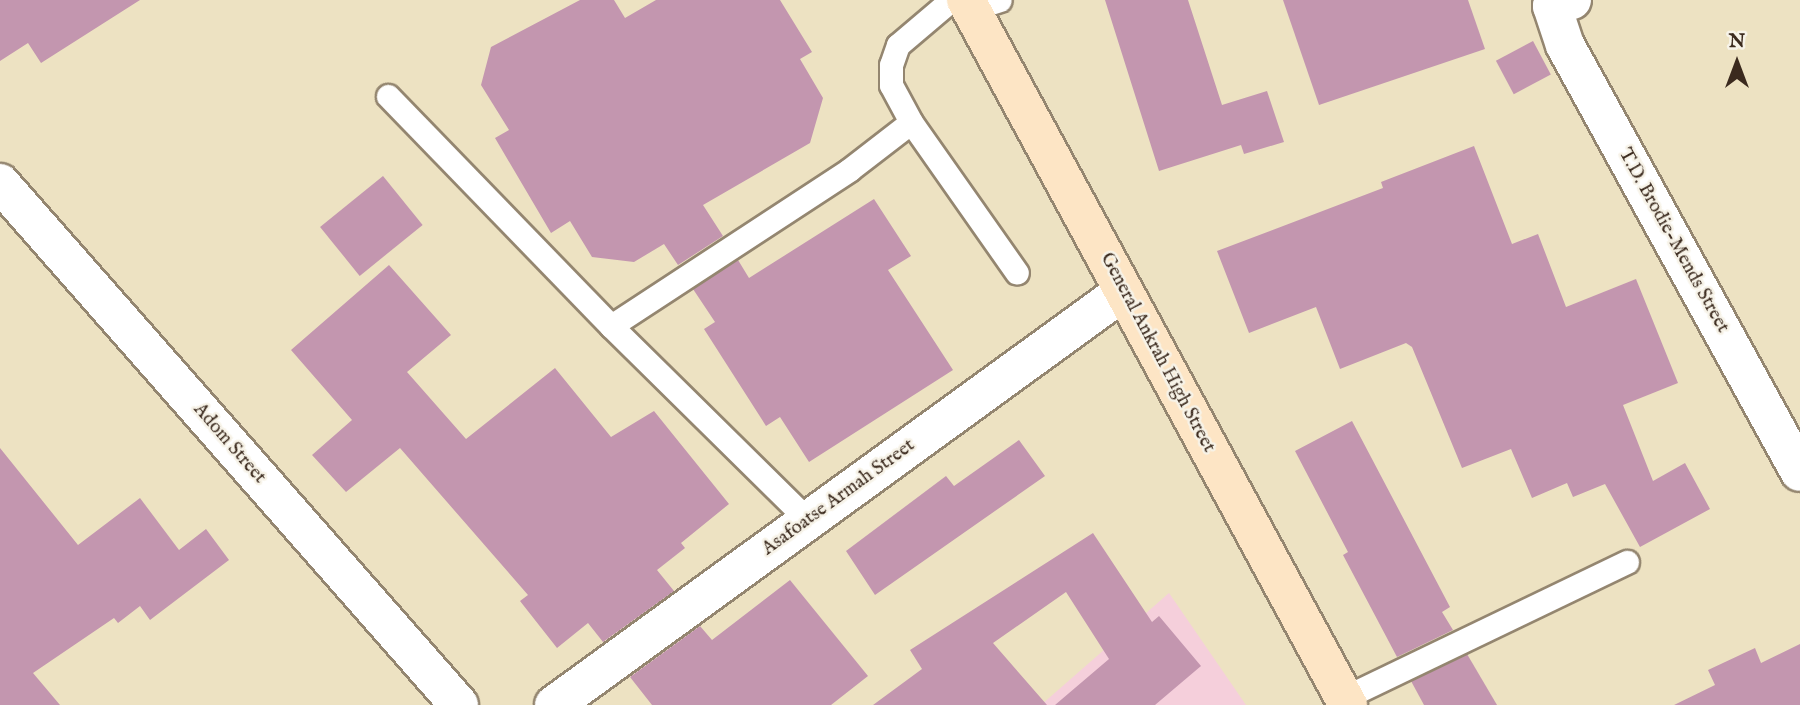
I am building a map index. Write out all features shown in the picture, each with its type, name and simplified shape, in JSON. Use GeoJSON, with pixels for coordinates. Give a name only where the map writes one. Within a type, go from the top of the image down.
{"type":"FeatureCollection","features":[{"type":"Feature","properties":{"kind":"main road","name":"General Ankrah High Street"},"geometry":{"type":"LineString","coordinates":[[972,2],[1124,291],[1346,702]]}},
{"type":"Feature","properties":{"kind":"street","name":"T.D. Brodie-Mends Street"},"geometry":{"type":"LineString","coordinates":[[1557,2],[1565,45],[1800,472]]}},
{"type":"Feature","properties":{"kind":"street","name":"Adom Street"},"geometry":{"type":"LineString","coordinates":[[0,183],[459,705]]}},
{"type":"Feature","properties":{"kind":"street","name":"Asafoatse Armah Street"},"geometry":{"type":"LineString","coordinates":[[554,705],[1124,291]]}},
{"type":"Feature","properties":{"kind":"lane"},"geometry":{"type":"LineString","coordinates":[[972,2],[898,45],[891,65],[891,85],[911,122],[1017,274]]}},
{"type":"Feature","properties":{"kind":"lane"},"geometry":{"type":"LineString","coordinates":[[388,96],[611,326],[808,520]]}},
{"type":"Feature","properties":{"kind":"lane"},"geometry":{"type":"LineString","coordinates":[[611,326],[849,170],[911,122]]}},
{"type":"Feature","properties":{"kind":"lane"},"geometry":{"type":"LineString","coordinates":[[1346,702],[1627,562]]}},
{"type":"Feature","properties":{"kind":"shaded area"},"geometry":{"type":"Polygon","coordinates":[[[1169,593],[1246,705],[1041,705],[1169,593]]]}},
{"type":"Feature","properties":{"kind":"building"},"geometry":{"type":"Polygon","coordinates":[[[0,0],[140,0],[41,63],[28,43],[0,61],[0,0]]]}},
{"type":"Feature","properties":{"kind":"building"},"geometry":{"type":"Polygon","coordinates":[[[580,0],[614,0],[625,18],[656,0],[780,0],[812,52],[800,59],[823,98],[810,143],[703,205],[723,236],[678,265],[664,244],[634,262],[592,257],[570,221],[551,233],[495,138],[509,130],[481,85],[491,47],[580,0]]]}},
{"type":"Feature","properties":{"kind":"building"},"geometry":{"type":"Polygon","coordinates":[[[1105,0],[1188,0],[1222,105],[1267,91],[1284,142],[1244,154],[1241,145],[1159,171],[1105,0]]]}},
{"type":"Feature","properties":{"kind":"building"},"geometry":{"type":"Polygon","coordinates":[[[1283,0],[1468,0],[1485,49],[1319,105],[1283,0]]]}},
{"type":"Feature","properties":{"kind":"building"},"geometry":{"type":"Polygon","coordinates":[[[1533,41],[1551,75],[1514,94],[1496,61],[1533,41]]]}},
{"type":"Feature","properties":{"kind":"building"},"geometry":{"type":"Polygon","coordinates":[[[1474,146],[1512,244],[1538,234],[1566,307],[1636,279],[1678,383],[1623,405],[1653,481],[1685,463],[1710,509],[1640,547],[1605,484],[1573,497],[1567,483],[1532,498],[1511,449],[1462,468],[1412,347],[1406,343],[1340,369],[1316,307],[1249,333],[1217,251],[1383,188],[1381,182],[1474,146]]]}},
{"type":"Feature","properties":{"kind":"building"},"geometry":{"type":"Polygon","coordinates":[[[383,176],[423,225],[360,276],[320,227],[383,176]]]}},
{"type":"Feature","properties":{"kind":"building"},"geometry":{"type":"Polygon","coordinates":[[[874,199],[911,256],[888,270],[953,370],[809,462],[780,417],[766,426],[704,329],[715,322],[693,289],[738,260],[749,278],[874,199]]]}},
{"type":"Feature","properties":{"kind":"building"},"geometry":{"type":"Polygon","coordinates":[[[389,265],[451,335],[407,372],[466,439],[555,368],[611,437],[654,411],[729,504],[681,543],[685,548],[657,570],[674,591],[603,642],[588,623],[557,648],[520,601],[528,595],[400,448],[346,492],[312,455],[352,420],[291,350],[389,265]]]}},
{"type":"Feature","properties":{"kind":"building"},"geometry":{"type":"Polygon","coordinates":[[[1352,421],[1450,607],[1442,612],[1453,630],[1397,657],[1343,555],[1348,552],[1295,451],[1352,421]]]}},
{"type":"Feature","properties":{"kind":"building"},"geometry":{"type":"Polygon","coordinates":[[[1019,440],[1045,476],[875,595],[846,551],[946,476],[954,486],[1019,440]]]}},
{"type":"Feature","properties":{"kind":"building"},"geometry":{"type":"Polygon","coordinates":[[[0,448],[78,545],[140,498],[179,550],[206,529],[229,560],[150,620],[140,606],[118,623],[114,618],[33,673],[60,705],[0,705],[0,448]]]}},
{"type":"Feature","properties":{"kind":"building"},"geometry":{"type":"Polygon","coordinates":[[[1093,533],[1152,622],[1159,616],[1201,666],[1155,705],[1055,705],[1109,659],[1066,592],[993,643],[1047,705],[873,705],[922,669],[910,650],[1093,533]]]}},
{"type":"Feature","properties":{"kind":"building"},"geometry":{"type":"Polygon","coordinates":[[[790,580],[868,676],[831,705],[652,705],[630,677],[700,626],[712,640],[790,580]]]}},
{"type":"Feature","properties":{"kind":"building"},"geometry":{"type":"Polygon","coordinates":[[[1800,644],[1800,705],[1674,705],[1715,685],[1708,670],[1755,648],[1761,663],[1800,644]]]}},
{"type":"Feature","properties":{"kind":"building"},"geometry":{"type":"Polygon","coordinates":[[[1467,654],[1497,705],[1424,705],[1411,681],[1467,654]]]}}]}
